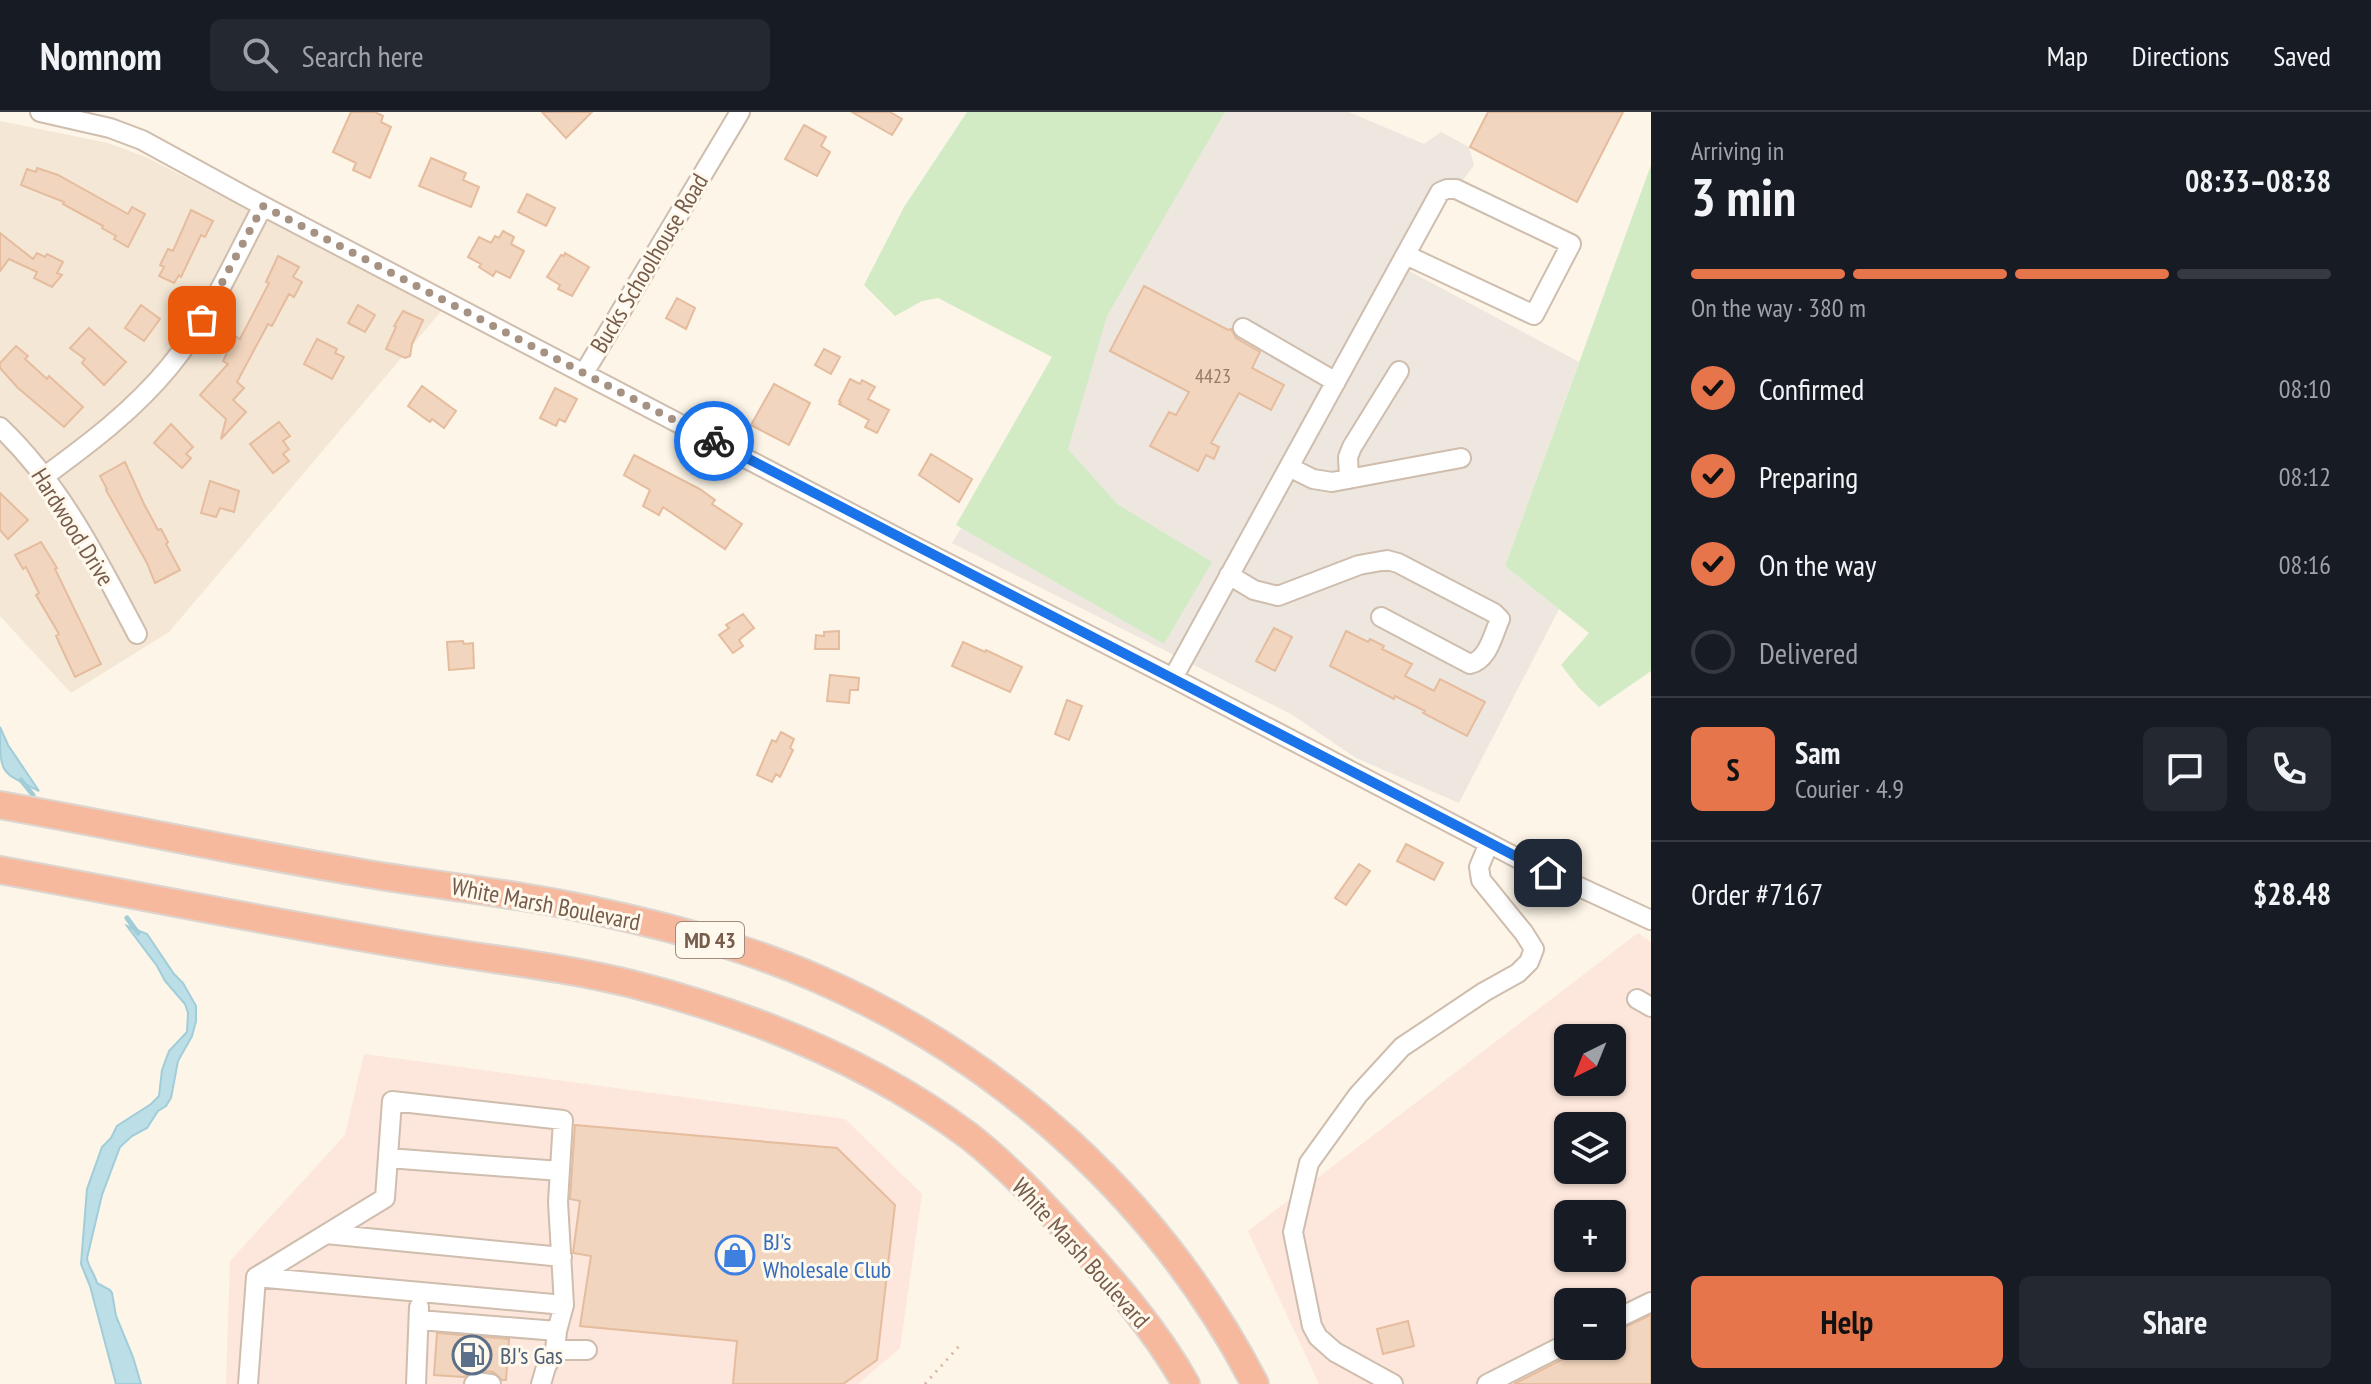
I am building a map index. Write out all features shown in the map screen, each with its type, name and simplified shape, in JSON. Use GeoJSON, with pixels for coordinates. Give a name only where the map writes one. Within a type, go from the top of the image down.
{"type":"FeatureCollection","features":[{"type":"Feature","properties":{"kind":"highway","name":"White Marsh Boulevard"},"geometry":{"type":"LineString","coordinates":[[0,805],[360,873],[497,891],[575,906],[736,948],[842,989],[903,1021],[964,1059],[1041,1117],[1094,1165],[1145,1220],[1191,1279],[1227,1333],[1255,1384]]}},
{"type":"Feature","properties":{"kind":"highway","name":"White Marsh Boulevard"},"geometry":{"type":"LineString","coordinates":[[0,870],[631,984],[735,1013],[804,1041],[863,1068],[924,1106],[970,1137],[1030,1190],[1141,1315],[1186,1384]]}},
{"type":"Feature","properties":{"kind":"street"},"geometry":{"type":"LineString","coordinates":[[40,112],[82,116],[142,140],[584,373]]}},
{"type":"Feature","properties":{"kind":"street","name":"Bucks Schoolhouse Road"},"geometry":{"type":"LineString","coordinates":[[740,112],[584,373],[1489,843],[1651,920]]}},
{"type":"Feature","properties":{"kind":"street"},"geometry":{"type":"LineString","coordinates":[[1173,678],[1440,192],[1456,189],[1571,244],[1534,315],[1406,255]]}},
{"type":"Feature","properties":{"kind":"street"},"geometry":{"type":"LineString","coordinates":[[45,476],[104,433],[170,367],[202,320],[263,206]]}},
{"type":"Feature","properties":{"kind":"street"},"geometry":{"type":"LineString","coordinates":[[1243,328],[1336,382]]}},
{"type":"Feature","properties":{"kind":"street"},"geometry":{"type":"LineString","coordinates":[[1349,479],[1348,457],[1352,447],[1399,371]]}},
{"type":"Feature","properties":{"kind":"street","name":"Hardwood Drive"},"geometry":{"type":"LineString","coordinates":[[0,427],[45,476],[88,542],[137,634]]}},
{"type":"Feature","properties":{"kind":"street"},"geometry":{"type":"LineString","coordinates":[[1289,467],[1313,479],[1332,482],[1461,458]]}},
{"type":"Feature","properties":{"kind":"street"},"geometry":{"type":"LineString","coordinates":[[1229,575],[1254,590],[1278,596],[1359,565],[1387,560],[1453,591],[1500,619],[1484,656],[1470,664],[1381,617]]}},
{"type":"Feature","properties":{"kind":"street"},"geometry":{"type":"LineString","coordinates":[[1393,1384],[1335,1352],[1318,1337],[1308,1311],[1293,1232],[1309,1163],[1379,1070],[1402,1047],[1518,973],[1529,962],[1534,949],[1481,880],[1479,867],[1489,843]]}},
{"type":"Feature","properties":{"kind":"street"},"geometry":{"type":"LineString","coordinates":[[256,1277],[385,1198],[392,1101],[563,1120],[558,1202],[564,1305],[555,1350],[541,1384]]}},
{"type":"Feature","properties":{"kind":"street"},"geometry":{"type":"LineString","coordinates":[[388,1158],[560,1171]]}},
{"type":"Feature","properties":{"kind":"street"},"geometry":{"type":"LineString","coordinates":[[326,1234],[562,1257]]}},
{"type":"Feature","properties":{"kind":"street"},"geometry":{"type":"LineString","coordinates":[[256,1277],[564,1305]]}},
{"type":"Feature","properties":{"kind":"street"},"geometry":{"type":"LineString","coordinates":[[248,1384],[256,1277]]}},
{"type":"Feature","properties":{"kind":"street"},"geometry":{"type":"LineString","coordinates":[[416,1384],[421,1293]]}},
{"type":"Feature","properties":{"kind":"street"},"geometry":{"type":"LineString","coordinates":[[1626,1314],[1651,1302]]}},
{"type":"Feature","properties":{"kind":"street"},"geometry":{"type":"LineString","coordinates":[[419,1320],[557,1331]]}},
{"type":"Feature","properties":{"kind":"street"},"geometry":{"type":"LineString","coordinates":[[555,1350],[587,1350]]}},
{"type":"Feature","properties":{"kind":"street"},"geometry":{"type":"LineString","coordinates":[[1487,1384],[1554,1350]]}},
{"type":"Feature","properties":{"kind":"street"},"geometry":{"type":"LineString","coordinates":[[474,1384],[491,1384]]}},
{"type":"Feature","properties":{"kind":"path"},"geometry":{"type":"LineString","coordinates":[[925,1384],[960,1345]]}},
{"type":"Feature","properties":{"kind":"shaded area"},"geometry":{"type":"Polygon","coordinates":[[[1225,112],[1349,112],[1424,144],[1441,132],[1469,147],[1474,165],[1400,266],[1579,362],[1505,566],[1559,609],[1459,803],[1356,758],[1291,714],[952,543],[1225,112]]]}},
{"type":"Feature","properties":{"kind":"shaded area"},"geometry":{"type":"Polygon","coordinates":[[[0,121],[108,143],[146,157],[442,310],[169,632],[71,693],[0,616],[0,121]]]}},
{"type":"Feature","properties":{"kind":"shaded area"},"geometry":{"type":"Polygon","coordinates":[[[1638,933],[1651,942],[1651,1384],[1319,1384],[1248,1231],[1638,933]]]}},
{"type":"Feature","properties":{"kind":"shaded area"},"geometry":{"type":"Polygon","coordinates":[[[364,1054],[845,1119],[922,1194],[900,1348],[858,1384],[226,1384],[230,1261],[345,1135],[364,1054]]]}},
{"type":"Feature","properties":{"kind":"green space"},"geometry":{"type":"Polygon","coordinates":[[[967,112],[1225,112],[1107,316],[1068,449],[1117,504],[1212,562],[1164,644],[956,525],[1052,357],[938,298],[922,301],[895,316],[864,285],[904,207],[967,112]]]}},
{"type":"Feature","properties":{"kind":"green space"},"geometry":{"type":"Polygon","coordinates":[[[1651,165],[1651,671],[1599,707],[1561,665],[1589,633],[1505,566],[1651,165]]]}},
{"type":"Feature","properties":{"kind":"water"},"geometry":{"type":"Polygon","coordinates":[[[0,727],[8,745],[39,791],[5,770],[0,727]]]}},
{"type":"Feature","properties":{"kind":"water"},"geometry":{"type":"Polygon","coordinates":[[[127,926],[147,934],[196,1006],[192,1036],[178,1061],[171,1098],[147,1128],[120,1147],[102,1195],[87,1258],[97,1283],[112,1293],[116,1316],[141,1384],[116,1384],[90,1286],[81,1264],[87,1189],[102,1147],[117,1126],[159,1096],[162,1070],[169,1051],[187,1032],[188,1013],[185,1004],[127,926]]]}},
{"type":"Feature","properties":{"kind":"building"},"geometry":{"type":"Polygon","coordinates":[[[351,112],[375,112],[383,116],[381,122],[391,127],[370,178],[353,170],[356,163],[333,152],[351,112]]]}},
{"type":"Feature","properties":{"kind":"building"},"geometry":{"type":"Polygon","coordinates":[[[542,112],[592,112],[566,138],[542,112]]]}},
{"type":"Feature","properties":{"kind":"building"},"geometry":{"type":"Polygon","coordinates":[[[852,112],[890,112],[902,119],[892,135],[852,112]]]}},
{"type":"Feature","properties":{"kind":"building"},"geometry":{"type":"Polygon","coordinates":[[[1488,112],[1623,112],[1577,202],[1470,147],[1488,112]]]}},
{"type":"Feature","properties":{"kind":"building"},"geometry":{"type":"Polygon","coordinates":[[[804,125],[826,137],[821,146],[830,152],[817,176],[785,159],[804,125]]]}},
{"type":"Feature","properties":{"kind":"building"},"geometry":{"type":"Polygon","coordinates":[[[431,158],[466,173],[463,180],[479,187],[471,207],[419,186],[431,158]]]}},
{"type":"Feature","properties":{"kind":"building"},"geometry":{"type":"Polygon","coordinates":[[[37,168],[58,175],[128,214],[132,207],[145,214],[128,247],[114,239],[116,236],[103,226],[64,202],[21,185],[27,169],[36,172],[37,168]]]}},
{"type":"Feature","properties":{"kind":"building"},"geometry":{"type":"Polygon","coordinates":[[[527,194],[555,208],[546,226],[518,212],[527,194]]]}},
{"type":"Feature","properties":{"kind":"building"},"geometry":{"type":"Polygon","coordinates":[[[191,210],[213,221],[205,237],[201,235],[181,277],[179,275],[174,283],[159,276],[164,267],[160,265],[168,249],[173,251],[191,210]]]}},
{"type":"Feature","properties":{"kind":"building"},"geometry":{"type":"Polygon","coordinates":[[[503,231],[514,237],[511,244],[524,251],[510,278],[496,271],[493,276],[468,257],[479,237],[491,243],[503,231]]]}},
{"type":"Feature","properties":{"kind":"building"},"geometry":{"type":"Polygon","coordinates":[[[0,233],[33,259],[37,253],[45,257],[47,254],[63,262],[57,273],[62,275],[52,287],[34,278],[37,272],[9,259],[0,271],[0,233]]]}},
{"type":"Feature","properties":{"kind":"building"},"geometry":{"type":"Polygon","coordinates":[[[565,253],[589,267],[572,296],[558,289],[560,285],[547,277],[565,253]]]}},
{"type":"Feature","properties":{"kind":"building"},"geometry":{"type":"Polygon","coordinates":[[[278,256],[299,267],[293,277],[302,282],[294,297],[289,294],[272,326],[268,324],[237,382],[244,388],[233,400],[246,412],[221,439],[226,419],[200,395],[228,364],[223,361],[235,336],[240,339],[269,283],[266,282],[278,256]]]}},
{"type":"Feature","properties":{"kind":"building"},"geometry":{"type":"Polygon","coordinates":[[[1144,286],[1231,329],[1236,338],[1260,352],[1252,368],[1284,385],[1271,410],[1239,393],[1211,443],[1219,447],[1214,459],[1206,455],[1198,471],[1150,446],[1169,412],[1176,415],[1189,392],[1110,351],[1144,286]]]}},
{"type":"Feature","properties":{"kind":"building"},"geometry":{"type":"Polygon","coordinates":[[[677,298],[695,308],[686,329],[666,318],[677,298]]]}},
{"type":"Feature","properties":{"kind":"building"},"geometry":{"type":"Polygon","coordinates":[[[141,305],[160,319],[144,341],[125,328],[141,305]]]}},
{"type":"Feature","properties":{"kind":"building"},"geometry":{"type":"Polygon","coordinates":[[[358,305],[375,315],[365,332],[348,323],[358,305]]]}},
{"type":"Feature","properties":{"kind":"building"},"geometry":{"type":"Polygon","coordinates":[[[403,311],[423,320],[410,356],[405,358],[386,349],[403,311]]]}},
{"type":"Feature","properties":{"kind":"building"},"geometry":{"type":"Polygon","coordinates":[[[89,328],[126,362],[104,385],[82,363],[85,359],[70,348],[89,328]]]}},
{"type":"Feature","properties":{"kind":"building"},"geometry":{"type":"Polygon","coordinates":[[[317,339],[337,349],[335,353],[344,357],[332,379],[304,364],[317,339]]]}},
{"type":"Feature","properties":{"kind":"building"},"geometry":{"type":"Polygon","coordinates":[[[16,346],[28,356],[25,359],[83,407],[64,427],[18,388],[0,368],[0,363],[16,346]]]}},
{"type":"Feature","properties":{"kind":"building"},"geometry":{"type":"Polygon","coordinates":[[[824,349],[840,357],[831,374],[815,365],[824,349]]]}},
{"type":"Feature","properties":{"kind":"building"},"geometry":{"type":"Polygon","coordinates":[[[850,379],[860,384],[862,380],[875,387],[868,399],[889,410],[877,433],[865,427],[869,420],[839,404],[850,379]]]}},
{"type":"Feature","properties":{"kind":"building"},"geometry":{"type":"Polygon","coordinates":[[[774,384],[810,403],[789,445],[751,425],[774,384]]]}},
{"type":"Feature","properties":{"kind":"building"},"geometry":{"type":"Polygon","coordinates":[[[422,386],[456,411],[444,428],[408,406],[422,386]]]}},
{"type":"Feature","properties":{"kind":"building"},"geometry":{"type":"Polygon","coordinates":[[[555,388],[577,399],[565,422],[559,419],[556,426],[540,418],[555,388]]]}},
{"type":"Feature","properties":{"kind":"building"},"geometry":{"type":"Polygon","coordinates":[[[279,422],[290,436],[283,441],[289,449],[283,454],[289,461],[273,473],[250,444],[279,422]]]}},
{"type":"Feature","properties":{"kind":"building"},"geometry":{"type":"Polygon","coordinates":[[[171,424],[193,447],[186,454],[191,458],[182,468],[154,443],[171,424]]]}},
{"type":"Feature","properties":{"kind":"building"},"geometry":{"type":"Polygon","coordinates":[[[931,454],[972,479],[959,502],[919,475],[931,454]]]}},
{"type":"Feature","properties":{"kind":"building"},"geometry":{"type":"Polygon","coordinates":[[[634,455],[700,489],[715,500],[712,504],[742,524],[725,549],[663,507],[659,515],[643,506],[650,490],[624,475],[634,455]]]}},
{"type":"Feature","properties":{"kind":"building"},"geometry":{"type":"Polygon","coordinates":[[[125,462],[180,570],[155,583],[100,476],[125,462]]]}},
{"type":"Feature","properties":{"kind":"building"},"geometry":{"type":"Polygon","coordinates":[[[210,481],[239,491],[234,512],[220,508],[216,517],[201,513],[210,481]]]}},
{"type":"Feature","properties":{"kind":"building"},"geometry":{"type":"Polygon","coordinates":[[[0,493],[28,520],[8,539],[0,530],[0,493]]]}},
{"type":"Feature","properties":{"kind":"building"},"geometry":{"type":"Polygon","coordinates":[[[41,542],[57,568],[101,664],[75,677],[56,636],[59,634],[36,595],[39,593],[26,567],[23,569],[15,555],[41,542]]]}},
{"type":"Feature","properties":{"kind":"building"},"geometry":{"type":"Polygon","coordinates":[[[743,614],[754,628],[739,640],[743,646],[733,653],[719,635],[729,628],[726,625],[743,614]]]}},
{"type":"Feature","properties":{"kind":"building"},"geometry":{"type":"Polygon","coordinates":[[[1274,628],[1292,637],[1275,671],[1256,661],[1274,628]]]}},
{"type":"Feature","properties":{"kind":"building"},"geometry":{"type":"Polygon","coordinates":[[[839,631],[839,649],[815,649],[816,635],[839,631]]]}},
{"type":"Feature","properties":{"kind":"building"},"geometry":{"type":"Polygon","coordinates":[[[1346,631],[1384,646],[1382,649],[1412,664],[1405,676],[1434,691],[1440,679],[1485,702],[1467,736],[1423,713],[1425,711],[1395,696],[1394,699],[1330,666],[1346,631]]]}},
{"type":"Feature","properties":{"kind":"building"},"geometry":{"type":"Polygon","coordinates":[[[463,641],[464,644],[473,643],[474,668],[449,670],[447,642],[463,641]]]}},
{"type":"Feature","properties":{"kind":"building"},"geometry":{"type":"Polygon","coordinates":[[[963,642],[1022,667],[1010,692],[952,666],[963,642]]]}},
{"type":"Feature","properties":{"kind":"building"},"geometry":{"type":"Polygon","coordinates":[[[830,675],[859,678],[858,690],[850,690],[849,703],[827,701],[830,675]]]}},
{"type":"Feature","properties":{"kind":"building"},"geometry":{"type":"Polygon","coordinates":[[[1067,700],[1082,706],[1069,740],[1055,734],[1067,700]]]}},
{"type":"Feature","properties":{"kind":"building"},"geometry":{"type":"Polygon","coordinates":[[[781,732],[794,739],[790,748],[793,750],[780,777],[776,774],[772,782],[757,775],[772,740],[776,742],[781,732]]]}},
{"type":"Feature","properties":{"kind":"building"},"geometry":{"type":"Polygon","coordinates":[[[1406,844],[1443,863],[1434,880],[1397,861],[1406,844]]]}},
{"type":"Feature","properties":{"kind":"building"},"geometry":{"type":"Polygon","coordinates":[[[1359,864],[1370,871],[1346,905],[1335,898],[1359,864]]]}},
{"type":"Feature","properties":{"kind":"building","name":"BJ's Wholesale Club"},"geometry":{"type":"Polygon","coordinates":[[[575,1125],[837,1148],[895,1205],[877,1360],[843,1384],[733,1384],[737,1341],[580,1326],[591,1256],[573,1253],[580,1201],[570,1199],[575,1125]]]}},
{"type":"Feature","properties":{"kind":"building"},"geometry":{"type":"Polygon","coordinates":[[[1651,1315],[1651,1384],[1514,1384],[1561,1360],[1626,1360],[1626,1327],[1651,1315]]]}},
{"type":"Feature","properties":{"kind":"building"},"geometry":{"type":"Polygon","coordinates":[[[1408,1321],[1414,1346],[1383,1354],[1377,1329],[1408,1321]]]}},
{"type":"Feature","properties":{"kind":"building","name":"BJ's Gas"},"geometry":{"type":"Polygon","coordinates":[[[437,1333],[509,1339],[506,1380],[493,1372],[478,1370],[464,1377],[434,1375],[437,1333]]]}},
{"type":"Feature","properties":{"kind":"waterway"},"geometry":{"type":"LineString","coordinates":[[21,780],[33,795]]}},
{"type":"Feature","properties":{"kind":"waterway"},"geometry":{"type":"LineString","coordinates":[[127,918],[138,933]]}},
{"type":"Feature","properties":{"kind":"way so far"},"geometry":{"type":"LineString","coordinates":[[202,320],[263,206],[714,441]]}},
{"type":"Feature","properties":{"kind":"place","name":"BJ's Wholesale Club"},"geometry":{"type":"Point","coordinates":[735,1255]}},
{"type":"Feature","properties":{"kind":"place","name":"BJ's Gas"},"geometry":{"type":"Point","coordinates":[472,1355]}},
{"type":"Feature","properties":{"kind":"route"},"geometry":{"type":"LineString","coordinates":[[714,441],[1548,873]]}}]}
